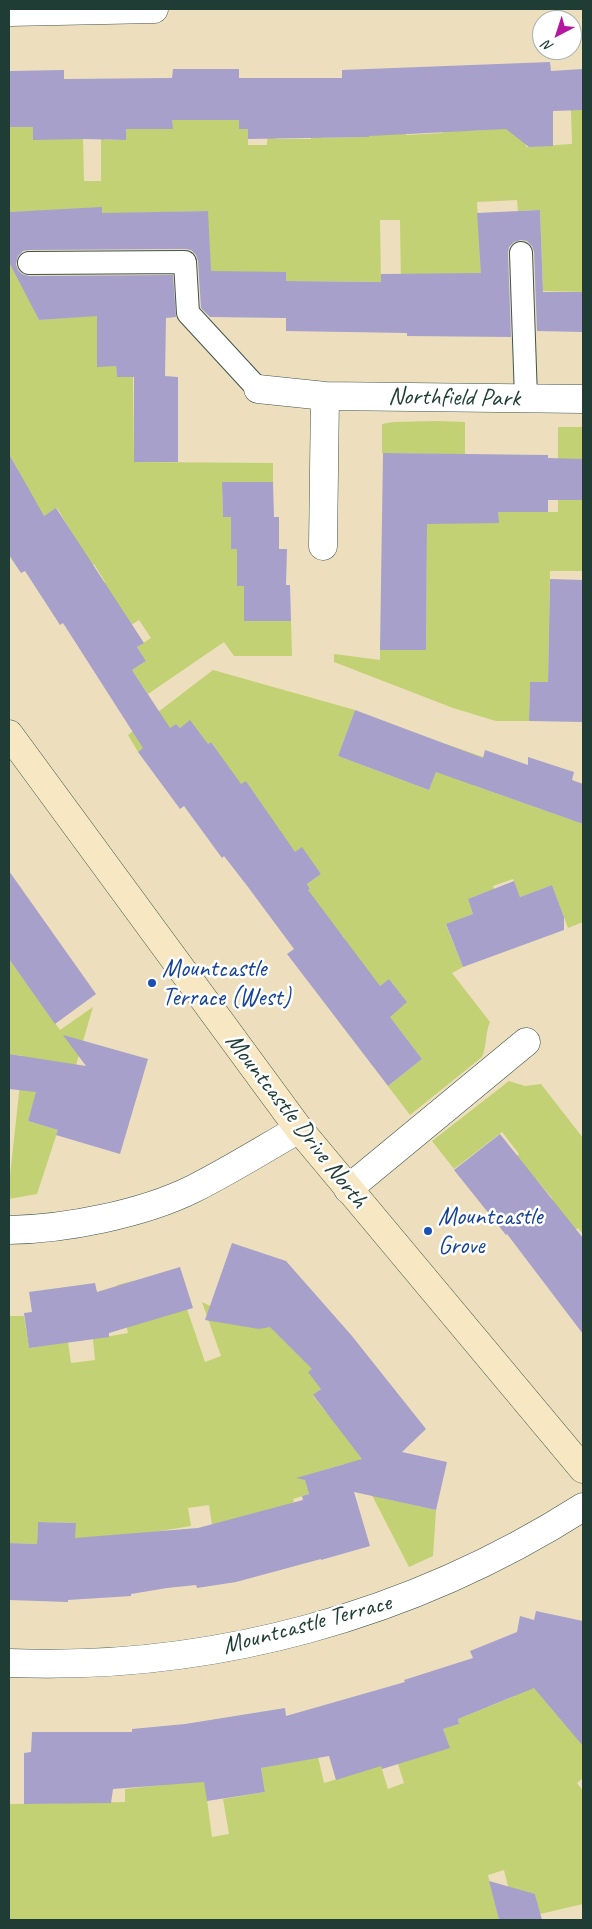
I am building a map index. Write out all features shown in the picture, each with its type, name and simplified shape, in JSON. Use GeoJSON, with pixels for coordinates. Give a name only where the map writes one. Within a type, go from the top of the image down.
{"type":"FeatureCollection","features":[{"type":"Feature","properties":{"kind":"street"},"geometry":{"type":"LineString","coordinates":[[9,12],[154,9]]}},
{"type":"Feature","properties":{"kind":"street","name":"Northfield Park"},"geometry":{"type":"LineString","coordinates":[[258,389],[325,396],[583,399]]}},
{"type":"Feature","properties":{"kind":"street"},"geometry":{"type":"LineString","coordinates":[[323,546],[325,396]]}},
{"type":"Feature","properties":{"kind":"street","name":"Mountcastle Drive North"},"geometry":{"type":"LineString","coordinates":[[9,734],[299,1130],[583,1469]]}},
{"type":"Feature","properties":{"kind":"street"},"geometry":{"type":"LineString","coordinates":[[348,1189],[526,1042]]}},
{"type":"Feature","properties":{"kind":"street"},"geometry":{"type":"LineString","coordinates":[[9,1230],[59,1226],[149,1205],[192,1189],[299,1130]]}},
{"type":"Feature","properties":{"kind":"street","name":"Mountcastle Terrace"},"geometry":{"type":"LineString","coordinates":[[9,1663],[84,1664],[134,1661],[224,1649],[304,1631],[365,1612],[441,1584],[513,1549],[583,1507]]}},
{"type":"Feature","properties":{"kind":"lane"},"geometry":{"type":"LineString","coordinates":[[521,253],[526,398]]}},
{"type":"Feature","properties":{"kind":"lane"},"geometry":{"type":"LineString","coordinates":[[29,263],[185,262],[188,313],[258,389]]}},
{"type":"Feature","properties":{"kind":"green space"},"geometry":{"type":"Polygon","coordinates":[[[571,110],[583,110],[583,292],[543,291],[540,210],[518,211],[517,200],[477,202],[478,226],[500,289],[401,288],[400,220],[380,220],[381,282],[286,281],[286,272],[206,272],[208,211],[83,214],[31,211],[9,212],[9,127],[33,127],[83,138],[84,181],[101,181],[101,130],[104,130],[105,140],[126,140],[126,129],[172,129],[172,120],[239,120],[239,129],[248,129],[248,145],[267,145],[268,129],[275,129],[275,139],[311,139],[311,129],[322,129],[322,138],[368,137],[368,120],[405,118],[406,135],[443,133],[443,131],[489,130],[524,116],[526,147],[572,144],[571,110]]]}},
{"type":"Feature","properties":{"kind":"green space"},"geometry":{"type":"Polygon","coordinates":[[[9,259],[39,320],[114,314],[116,352],[97,352],[97,366],[116,366],[117,377],[133,377],[134,462],[273,463],[273,482],[222,482],[223,516],[231,517],[231,549],[237,549],[237,585],[244,586],[244,621],[291,621],[292,656],[234,656],[224,642],[148,694],[132,670],[146,661],[137,647],[151,638],[139,620],[125,629],[94,590],[105,582],[94,564],[83,572],[75,538],[57,508],[41,518],[17,493],[10,482],[9,476],[18,470],[9,454],[9,259]]]}},
{"type":"Feature","properties":{"kind":"green space"},"geometry":{"type":"Polygon","coordinates":[[[437,421],[465,422],[465,512],[474,523],[498,523],[498,512],[558,512],[558,427],[583,427],[583,459],[576,459],[576,500],[583,500],[583,571],[550,571],[548,682],[530,682],[529,721],[496,721],[453,708],[334,662],[334,654],[380,660],[380,650],[426,650],[427,510],[441,454],[382,453],[382,424],[437,421]]]}},
{"type":"Feature","properties":{"kind":"green space"},"geometry":{"type":"Polygon","coordinates":[[[213,670],[355,710],[338,756],[429,790],[446,744],[483,757],[473,785],[583,824],[583,922],[568,928],[552,885],[520,897],[513,879],[493,886],[500,904],[489,891],[468,899],[473,914],[446,925],[463,967],[452,973],[490,1022],[482,1057],[410,1115],[388,1086],[422,1059],[389,1016],[406,1001],[389,979],[371,993],[343,936],[295,900],[310,889],[307,884],[321,874],[302,848],[287,858],[254,820],[266,810],[246,781],[232,791],[221,756],[211,742],[197,752],[205,740],[190,721],[180,728],[176,724],[138,752],[128,735],[213,670]]]}},
{"type":"Feature","properties":{"kind":"green space"},"geometry":{"type":"Polygon","coordinates":[[[9,959],[60,1030],[93,1007],[74,1072],[33,1105],[28,1121],[58,1130],[37,1194],[9,1199],[23,1056],[9,1054],[9,959]]]}},
{"type":"Feature","properties":{"kind":"green space"},"geometry":{"type":"Polygon","coordinates":[[[509,1081],[525,1086],[541,1084],[583,1138],[583,1234],[578,1228],[562,1240],[552,1198],[536,1179],[523,1189],[505,1166],[519,1154],[502,1132],[454,1169],[432,1141],[509,1081]]]}},
{"type":"Feature","properties":{"kind":"green space"},"geometry":{"type":"Polygon","coordinates":[[[133,1281],[187,1309],[205,1362],[221,1356],[202,1302],[259,1329],[271,1324],[325,1339],[321,1389],[313,1396],[326,1412],[334,1405],[359,1438],[382,1498],[436,1510],[433,1556],[409,1567],[363,1478],[350,1482],[344,1464],[304,1476],[309,1494],[293,1499],[294,1502],[215,1545],[209,1505],[188,1508],[191,1526],[75,1545],[75,1523],[38,1522],[37,1544],[9,1543],[9,1316],[24,1316],[29,1348],[68,1342],[71,1363],[95,1360],[93,1339],[128,1333],[117,1285],[133,1281]]]}},
{"type":"Feature","properties":{"kind":"green space"},"geometry":{"type":"Polygon","coordinates":[[[581,1665],[583,1670],[567,1683],[583,1721],[583,1778],[577,1783],[583,1791],[583,1904],[540,1914],[535,1894],[522,1894],[512,1902],[504,1870],[488,1875],[499,1920],[9,1920],[9,1804],[125,1802],[125,1789],[163,1785],[204,1777],[212,1837],[229,1834],[223,1799],[265,1792],[261,1768],[318,1757],[324,1783],[357,1773],[378,1756],[388,1789],[404,1783],[392,1745],[449,1747],[443,1729],[459,1724],[458,1719],[515,1696],[512,1688],[581,1665]]]}},
{"type":"Feature","properties":{"kind":"building"},"geometry":{"type":"Polygon","coordinates":[[[550,62],[551,71],[583,69],[583,110],[553,111],[553,146],[529,147],[506,129],[369,137],[248,139],[248,129],[239,129],[239,120],[172,120],[173,129],[126,129],[126,140],[33,140],[33,127],[9,127],[9,71],[64,70],[64,79],[172,78],[173,69],[239,69],[239,78],[342,78],[342,70],[550,62]]]}},
{"type":"Feature","properties":{"kind":"building"},"geometry":{"type":"Polygon","coordinates":[[[102,207],[102,213],[208,211],[211,271],[286,272],[286,281],[381,282],[381,274],[481,273],[477,213],[540,210],[543,292],[583,292],[583,332],[537,331],[534,252],[532,246],[527,241],[521,240],[514,242],[509,247],[508,253],[511,337],[407,336],[407,333],[286,331],[286,318],[210,317],[201,308],[198,261],[196,255],[191,250],[23,251],[18,256],[16,264],[22,274],[29,276],[173,275],[176,317],[166,318],[165,376],[178,377],[178,462],[134,462],[134,377],[117,377],[116,366],[97,367],[97,316],[39,320],[9,262],[9,212],[102,207]]]}},
{"type":"Feature","properties":{"kind":"building"},"geometry":{"type":"Polygon","coordinates":[[[383,453],[548,455],[548,458],[583,459],[583,500],[548,500],[548,512],[498,512],[499,523],[427,524],[426,650],[380,650],[383,453]]]}},
{"type":"Feature","properties":{"kind":"building"},"geometry":{"type":"Polygon","coordinates":[[[9,454],[44,516],[56,508],[144,643],[137,647],[146,661],[132,670],[170,728],[176,724],[180,728],[190,720],[208,744],[211,742],[241,784],[246,781],[295,852],[302,847],[321,874],[307,884],[310,889],[308,890],[380,986],[389,979],[407,1002],[390,1017],[422,1059],[388,1086],[287,954],[294,949],[248,887],[224,856],[222,858],[184,806],[180,809],[138,752],[143,748],[63,623],[60,625],[25,571],[21,573],[9,555],[9,454]]]}},
{"type":"Feature","properties":{"kind":"building"},"geometry":{"type":"Polygon","coordinates":[[[222,482],[273,482],[274,517],[279,517],[279,549],[287,549],[286,585],[290,585],[291,621],[244,621],[244,586],[237,586],[237,549],[231,549],[231,517],[223,517],[222,482]]]}},
{"type":"Feature","properties":{"kind":"building"},"geometry":{"type":"Polygon","coordinates":[[[550,579],[583,580],[583,722],[529,721],[530,682],[548,682],[550,579]]]}},
{"type":"Feature","properties":{"kind":"building"},"geometry":{"type":"Polygon","coordinates":[[[355,710],[483,758],[485,750],[528,765],[528,757],[574,772],[572,780],[583,784],[583,824],[436,772],[429,790],[338,756],[355,710]]]}},
{"type":"Feature","properties":{"kind":"building"},"geometry":{"type":"Polygon","coordinates":[[[9,871],[96,994],[55,1024],[9,959],[9,871]]]}},
{"type":"Feature","properties":{"kind":"building"},"geometry":{"type":"Polygon","coordinates":[[[514,881],[520,897],[552,885],[564,917],[564,930],[463,967],[446,924],[473,914],[468,899],[514,881]]]}},
{"type":"Feature","properties":{"kind":"building"},"geometry":{"type":"Polygon","coordinates":[[[63,1035],[148,1059],[120,1154],[56,1135],[58,1130],[28,1121],[36,1092],[9,1089],[9,1054],[86,1066],[63,1035]]]}},
{"type":"Feature","properties":{"kind":"building"},"geometry":{"type":"Polygon","coordinates":[[[500,1134],[583,1238],[583,1334],[507,1234],[454,1170],[500,1134]]]}},
{"type":"Feature","properties":{"kind":"building"},"geometry":{"type":"Polygon","coordinates":[[[232,1243],[286,1261],[352,1336],[426,1429],[402,1452],[447,1462],[436,1510],[354,1492],[370,1546],[236,1582],[197,1588],[196,1585],[167,1588],[131,1594],[131,1596],[68,1600],[68,1602],[9,1600],[9,1543],[37,1544],[38,1522],[76,1523],[75,1538],[198,1528],[303,1500],[302,1496],[309,1494],[305,1480],[296,1478],[362,1459],[313,1395],[321,1389],[308,1372],[312,1369],[270,1327],[259,1329],[205,1320],[232,1243]]]}},
{"type":"Feature","properties":{"kind":"building"},"geometry":{"type":"Polygon","coordinates":[[[180,1267],[193,1308],[109,1333],[109,1337],[29,1348],[24,1313],[32,1312],[29,1292],[95,1283],[97,1292],[180,1267]]]}},
{"type":"Feature","properties":{"kind":"building"},"geometry":{"type":"Polygon","coordinates":[[[536,1611],[583,1621],[583,1746],[534,1688],[458,1719],[459,1724],[443,1729],[450,1748],[382,1769],[381,1766],[336,1780],[329,1756],[261,1768],[265,1792],[207,1801],[204,1782],[113,1789],[111,1803],[24,1804],[24,1753],[31,1752],[32,1732],[132,1732],[132,1729],[185,1724],[285,1708],[286,1716],[405,1682],[404,1680],[473,1658],[470,1651],[517,1632],[520,1616],[534,1620],[536,1611]]]}},
{"type":"Feature","properties":{"kind":"building"},"geometry":{"type":"Polygon","coordinates":[[[489,1881],[535,1894],[542,1920],[499,1920],[489,1881]]]}},
{"type":"Feature","properties":{"kind":"place","name":"Mountcastle Terrace (West)"},"geometry":{"type":"Point","coordinates":[152,983]}},
{"type":"Feature","properties":{"kind":"place","name":"Mountcastle Grove"},"geometry":{"type":"Point","coordinates":[428,1231]}}]}
